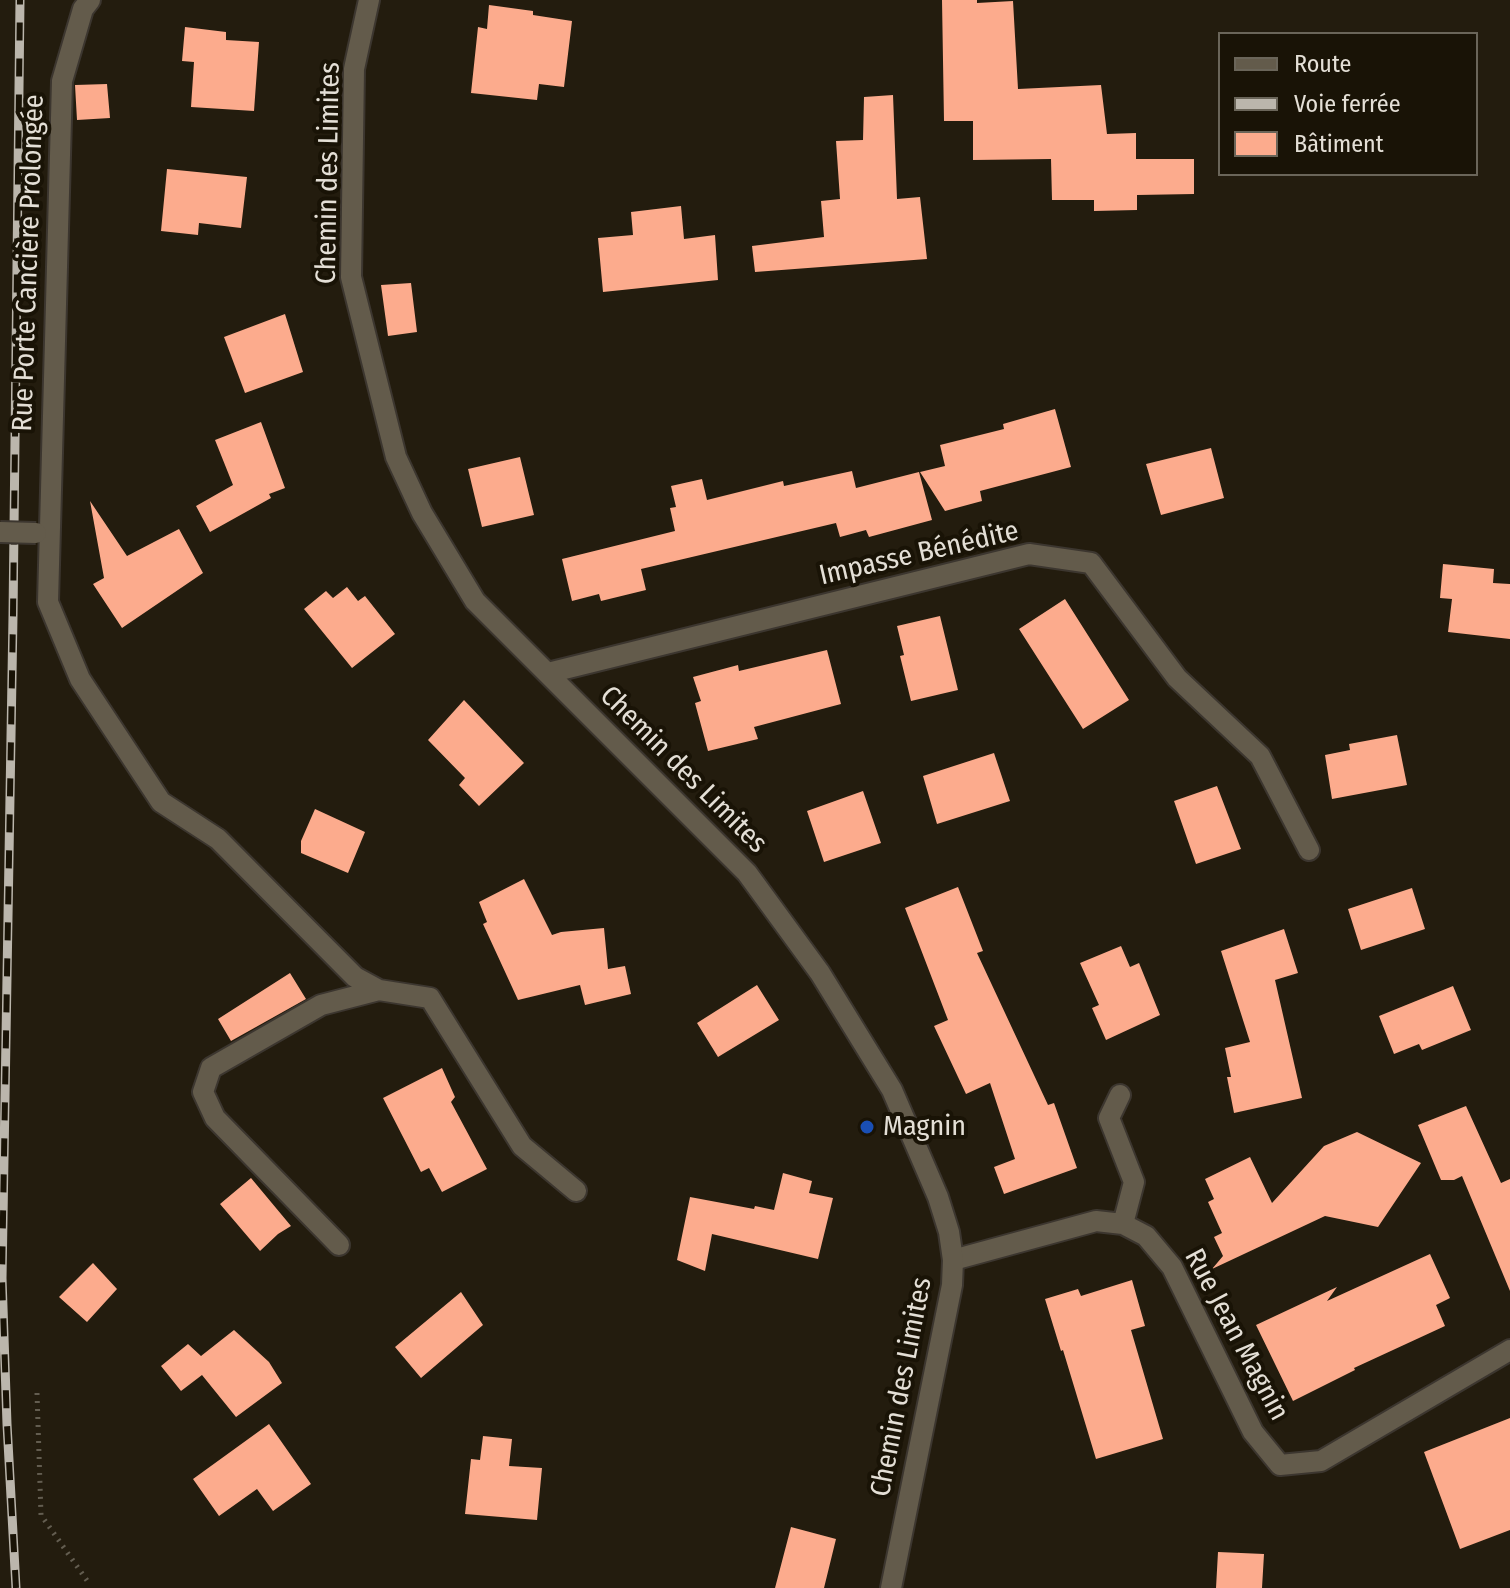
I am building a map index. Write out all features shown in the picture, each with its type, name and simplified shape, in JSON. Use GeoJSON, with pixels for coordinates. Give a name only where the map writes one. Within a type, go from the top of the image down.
{"type":"FeatureCollection","features":[{"type":"Feature","properties":{"kind":"street","name":"Rue Porte Cancière Prolongée"},"geometry":{"type":"LineString","coordinates":[[90,0],[83,9],[62,81],[43,533],[48,602],[80,679],[161,802],[218,839],[355,977],[379,990],[430,998],[522,1146],[576,1191]]}},
{"type":"Feature","properties":{"kind":"street","name":"Chemin des Limites"},"geometry":{"type":"LineString","coordinates":[[369,0],[354,69],[351,277],[396,457],[422,513],[475,601],[747,873],[820,973],[892,1090],[938,1197],[949,1232],[953,1260],[952,1285],[891,1588]]}},
{"type":"Feature","properties":{"kind":"street"},"geometry":{"type":"LineString","coordinates":[[0,532],[43,533]]}},
{"type":"Feature","properties":{"kind":"street","name":"Impasse Bénédite"},"geometry":{"type":"LineString","coordinates":[[548,673],[1029,554],[1091,563],[1177,678],[1260,756],[1309,850]]}},
{"type":"Feature","properties":{"kind":"street"},"geometry":{"type":"LineString","coordinates":[[339,1245],[215,1118],[203,1092],[211,1068],[321,1005],[379,990]]}},
{"type":"Feature","properties":{"kind":"street"},"geometry":{"type":"LineString","coordinates":[[953,1260],[1096,1221],[1123,1224],[1134,1182],[1109,1118],[1120,1095]]}},
{"type":"Feature","properties":{"kind":"street","name":"Rue Jean Magnin"},"geometry":{"type":"LineString","coordinates":[[1123,1224],[1146,1236],[1172,1267],[1253,1432],[1280,1465],[1321,1461],[1510,1350]]}},
{"type":"Feature","properties":{"kind":"path"},"geometry":{"type":"LineString","coordinates":[[37,1393],[41,1515],[88,1582]]}},
{"type":"Feature","properties":{"kind":"building"},"geometry":{"type":"Polygon","coordinates":[[[942,0],[977,0],[977,3],[1013,1],[1018,89],[1101,85],[1107,134],[1136,133],[1136,159],[1194,159],[1194,194],[1137,195],[1137,210],[1094,211],[1094,200],[1052,200],[1051,159],[973,160],[973,121],[944,121],[942,0]]]}},
{"type":"Feature","properties":{"kind":"building"},"geometry":{"type":"Polygon","coordinates":[[[489,5],[533,11],[533,15],[572,21],[564,87],[539,84],[537,100],[471,93],[478,27],[487,29],[489,5]]]}},
{"type":"Feature","properties":{"kind":"building"},"geometry":{"type":"Polygon","coordinates":[[[185,27],[226,32],[226,40],[259,42],[254,111],[191,107],[194,62],[182,61],[185,27]]]}},
{"type":"Feature","properties":{"kind":"building"},"geometry":{"type":"Polygon","coordinates":[[[107,84],[110,118],[77,120],[75,85],[107,84]]]}},
{"type":"Feature","properties":{"kind":"building"},"geometry":{"type":"Polygon","coordinates":[[[893,95],[897,199],[920,197],[927,259],[755,272],[752,246],[824,237],[821,201],[840,199],[836,141],[863,140],[864,97],[893,95]]]}},
{"type":"Feature","properties":{"kind":"building"},"geometry":{"type":"Polygon","coordinates":[[[167,169],[247,177],[241,228],[199,223],[198,235],[161,231],[167,169]]]}},
{"type":"Feature","properties":{"kind":"building"},"geometry":{"type":"Polygon","coordinates":[[[681,206],[684,239],[715,235],[718,280],[603,292],[598,238],[633,235],[631,212],[681,206]]]}},
{"type":"Feature","properties":{"kind":"building"},"geometry":{"type":"Polygon","coordinates":[[[411,283],[417,332],[388,336],[381,285],[411,283]]]}},
{"type":"Feature","properties":{"kind":"building"},"geometry":{"type":"Polygon","coordinates":[[[285,314],[303,372],[245,393],[224,337],[285,314]]]}},
{"type":"Feature","properties":{"kind":"building"},"geometry":{"type":"Polygon","coordinates":[[[1055,409],[1071,467],[980,491],[982,501],[945,511],[920,472],[945,466],[940,445],[1004,429],[1003,424],[1055,409]]]}},
{"type":"Feature","properties":{"kind":"building"},"geometry":{"type":"Polygon","coordinates":[[[261,422],[285,488],[269,494],[271,498],[210,532],[196,506],[233,485],[215,440],[261,422]]]}},
{"type":"Feature","properties":{"kind":"building"},"geometry":{"type":"Polygon","coordinates":[[[1211,448],[1224,498],[1161,515],[1146,464],[1211,448]]]}},
{"type":"Feature","properties":{"kind":"building"},"geometry":{"type":"Polygon","coordinates":[[[520,457],[534,515],[482,527],[468,469],[520,457]]]}},
{"type":"Feature","properties":{"kind":"building"},"geometry":{"type":"Polygon","coordinates":[[[852,471],[856,488],[919,472],[932,520],[869,537],[866,530],[840,537],[836,523],[641,569],[646,590],[601,601],[599,594],[572,601],[562,559],[675,531],[670,508],[676,507],[671,486],[702,479],[707,500],[783,481],[784,486],[852,471]]]}},
{"type":"Feature","properties":{"kind":"building"},"geometry":{"type":"Polygon","coordinates":[[[90,501],[127,556],[179,529],[203,573],[122,628],[93,584],[104,578],[90,501]]]}},
{"type":"Feature","properties":{"kind":"building"},"geometry":{"type":"Polygon","coordinates":[[[1443,564],[1494,569],[1493,583],[1510,584],[1510,639],[1448,632],[1452,599],[1440,598],[1443,564]]]}},
{"type":"Feature","properties":{"kind":"building"},"geometry":{"type":"Polygon","coordinates":[[[347,587],[358,601],[365,596],[395,634],[352,668],[304,609],[326,591],[333,598],[347,587]]]}},
{"type":"Feature","properties":{"kind":"building"},"geometry":{"type":"Polygon","coordinates":[[[1065,599],[1129,700],[1083,729],[1019,629],[1065,599]]]}},
{"type":"Feature","properties":{"kind":"building"},"geometry":{"type":"Polygon","coordinates":[[[940,616],[958,690],[911,701],[900,656],[904,655],[897,626],[940,616]]]}},
{"type":"Feature","properties":{"kind":"building"},"geometry":{"type":"Polygon","coordinates":[[[827,650],[841,704],[754,727],[758,739],[708,751],[695,703],[701,701],[693,677],[738,665],[739,671],[827,650]]]}},
{"type":"Feature","properties":{"kind":"building"},"geometry":{"type":"Polygon","coordinates":[[[464,700],[524,763],[479,806],[459,785],[465,778],[428,740],[464,700]]]}},
{"type":"Feature","properties":{"kind":"building"},"geometry":{"type":"Polygon","coordinates":[[[1397,735],[1407,785],[1332,799],[1325,755],[1350,750],[1349,744],[1397,735]]]}},
{"type":"Feature","properties":{"kind":"building"},"geometry":{"type":"Polygon","coordinates":[[[994,753],[1010,801],[937,824],[923,776],[994,753]]]}},
{"type":"Feature","properties":{"kind":"building"},"geometry":{"type":"Polygon","coordinates":[[[1217,786],[1241,849],[1196,864],[1174,801],[1217,786]]]}},
{"type":"Feature","properties":{"kind":"building"},"geometry":{"type":"Polygon","coordinates":[[[863,791],[881,843],[824,862],[807,811],[863,791]]]}},
{"type":"Feature","properties":{"kind":"building"},"geometry":{"type":"Polygon","coordinates":[[[315,809],[365,832],[348,873],[301,853],[301,841],[315,809]]]}},
{"type":"Feature","properties":{"kind":"building"},"geometry":{"type":"Polygon","coordinates":[[[524,879],[552,935],[604,928],[608,969],[625,966],[631,994],[585,1005],[580,985],[518,1000],[483,924],[487,922],[479,902],[524,879]]]}},
{"type":"Feature","properties":{"kind":"building"},"geometry":{"type":"Polygon","coordinates":[[[958,887],[983,951],[977,953],[1048,1105],[1054,1103],[1077,1168],[1004,1194],[994,1167],[1015,1159],[990,1083],[966,1094],[934,1026],[948,1020],[905,908],[958,887]]]}},
{"type":"Feature","properties":{"kind":"building"},"geometry":{"type":"Polygon","coordinates":[[[1412,888],[1425,929],[1361,950],[1348,909],[1412,888]]]}},
{"type":"Feature","properties":{"kind":"building"},"geometry":{"type":"Polygon","coordinates":[[[1284,929],[1298,973],[1275,980],[1302,1098],[1234,1113],[1225,1048],[1250,1042],[1221,951],[1284,929]]]}},
{"type":"Feature","properties":{"kind":"building"},"geometry":{"type":"Polygon","coordinates":[[[1121,946],[1130,967],[1139,963],[1160,1015],[1106,1040],[1092,1008],[1099,1005],[1080,963],[1121,946]]]}},
{"type":"Feature","properties":{"kind":"building"},"geometry":{"type":"Polygon","coordinates":[[[290,973],[306,999],[231,1041],[218,1019],[290,973]]]}},
{"type":"Feature","properties":{"kind":"building"},"geometry":{"type":"Polygon","coordinates":[[[757,985],[779,1020],[718,1057],[697,1023],[757,985]]]}},
{"type":"Feature","properties":{"kind":"building"},"geometry":{"type":"Polygon","coordinates":[[[1453,986],[1471,1030],[1422,1050],[1419,1044],[1394,1054],[1379,1016],[1453,986]]]}},
{"type":"Feature","properties":{"kind":"building"},"geometry":{"type":"Polygon","coordinates":[[[442,1068],[455,1097],[451,1102],[487,1169],[442,1192],[429,1168],[421,1172],[383,1098],[442,1068]]]}},
{"type":"Feature","properties":{"kind":"building"},"geometry":{"type":"Polygon","coordinates":[[[1466,1106],[1501,1183],[1510,1179],[1510,1291],[1462,1176],[1454,1180],[1441,1180],[1418,1125],[1466,1106]]]}},
{"type":"Feature","properties":{"kind":"building"},"geometry":{"type":"Polygon","coordinates":[[[1357,1132],[1421,1163],[1378,1227],[1325,1216],[1212,1269],[1223,1256],[1214,1237],[1222,1233],[1208,1202],[1214,1199],[1205,1179],[1250,1157],[1272,1203],[1324,1146],[1357,1132]]]}},
{"type":"Feature","properties":{"kind":"building"},"geometry":{"type":"Polygon","coordinates":[[[783,1173],[812,1181],[809,1193],[833,1198],[818,1259],[712,1234],[705,1271],[677,1260],[690,1197],[774,1210],[783,1173]]]}},
{"type":"Feature","properties":{"kind":"building"},"geometry":{"type":"Polygon","coordinates":[[[251,1178],[291,1226],[260,1251],[220,1204],[251,1178]]]}},
{"type":"Feature","properties":{"kind":"building"},"geometry":{"type":"Polygon","coordinates":[[[1430,1254],[1450,1298],[1436,1305],[1445,1326],[1354,1368],[1293,1401],[1256,1325],[1337,1287],[1327,1301],[1430,1254]]]}},
{"type":"Feature","properties":{"kind":"building"},"geometry":{"type":"Polygon","coordinates":[[[93,1263],[117,1289],[87,1322],[59,1297],[93,1263]]]}},
{"type":"Feature","properties":{"kind":"building"},"geometry":{"type":"Polygon","coordinates":[[[1132,1280],[1145,1326],[1131,1330],[1163,1439],[1096,1459],[1045,1299],[1078,1289],[1081,1296],[1132,1280]]]}},
{"type":"Feature","properties":{"kind":"building"},"geometry":{"type":"Polygon","coordinates":[[[461,1292],[483,1325],[421,1378],[395,1347],[461,1292]]]}},
{"type":"Feature","properties":{"kind":"building"},"geometry":{"type":"Polygon","coordinates":[[[234,1330],[269,1362],[282,1383],[236,1417],[202,1375],[181,1391],[161,1366],[188,1344],[201,1356],[234,1330]]]}},
{"type":"Feature","properties":{"kind":"building"},"geometry":{"type":"Polygon","coordinates":[[[1510,1418],[1510,1530],[1460,1549],[1424,1452],[1510,1418]]]}},
{"type":"Feature","properties":{"kind":"building"},"geometry":{"type":"Polygon","coordinates":[[[269,1424],[311,1484],[273,1511],[257,1489],[219,1516],[193,1479],[269,1424]]]}},
{"type":"Feature","properties":{"kind":"building"},"geometry":{"type":"Polygon","coordinates":[[[483,1436],[512,1439],[509,1466],[542,1468],[537,1520],[465,1514],[471,1459],[480,1460],[483,1436]]]}},
{"type":"Feature","properties":{"kind":"building"},"geometry":{"type":"Polygon","coordinates":[[[791,1527],[836,1539],[824,1588],[775,1588],[791,1527]]]}},
{"type":"Feature","properties":{"kind":"building"},"geometry":{"type":"Polygon","coordinates":[[[1218,1552],[1264,1554],[1262,1588],[1216,1588],[1218,1552]]]}},
{"type":"Feature","properties":{"kind":"railway"},"geometry":{"type":"LineString","coordinates":[[16,1588],[2,1278],[20,0]]}},
{"type":"Feature","properties":{"kind":"place","name":"Magnin"},"geometry":{"type":"Point","coordinates":[867,1127]}}]}
